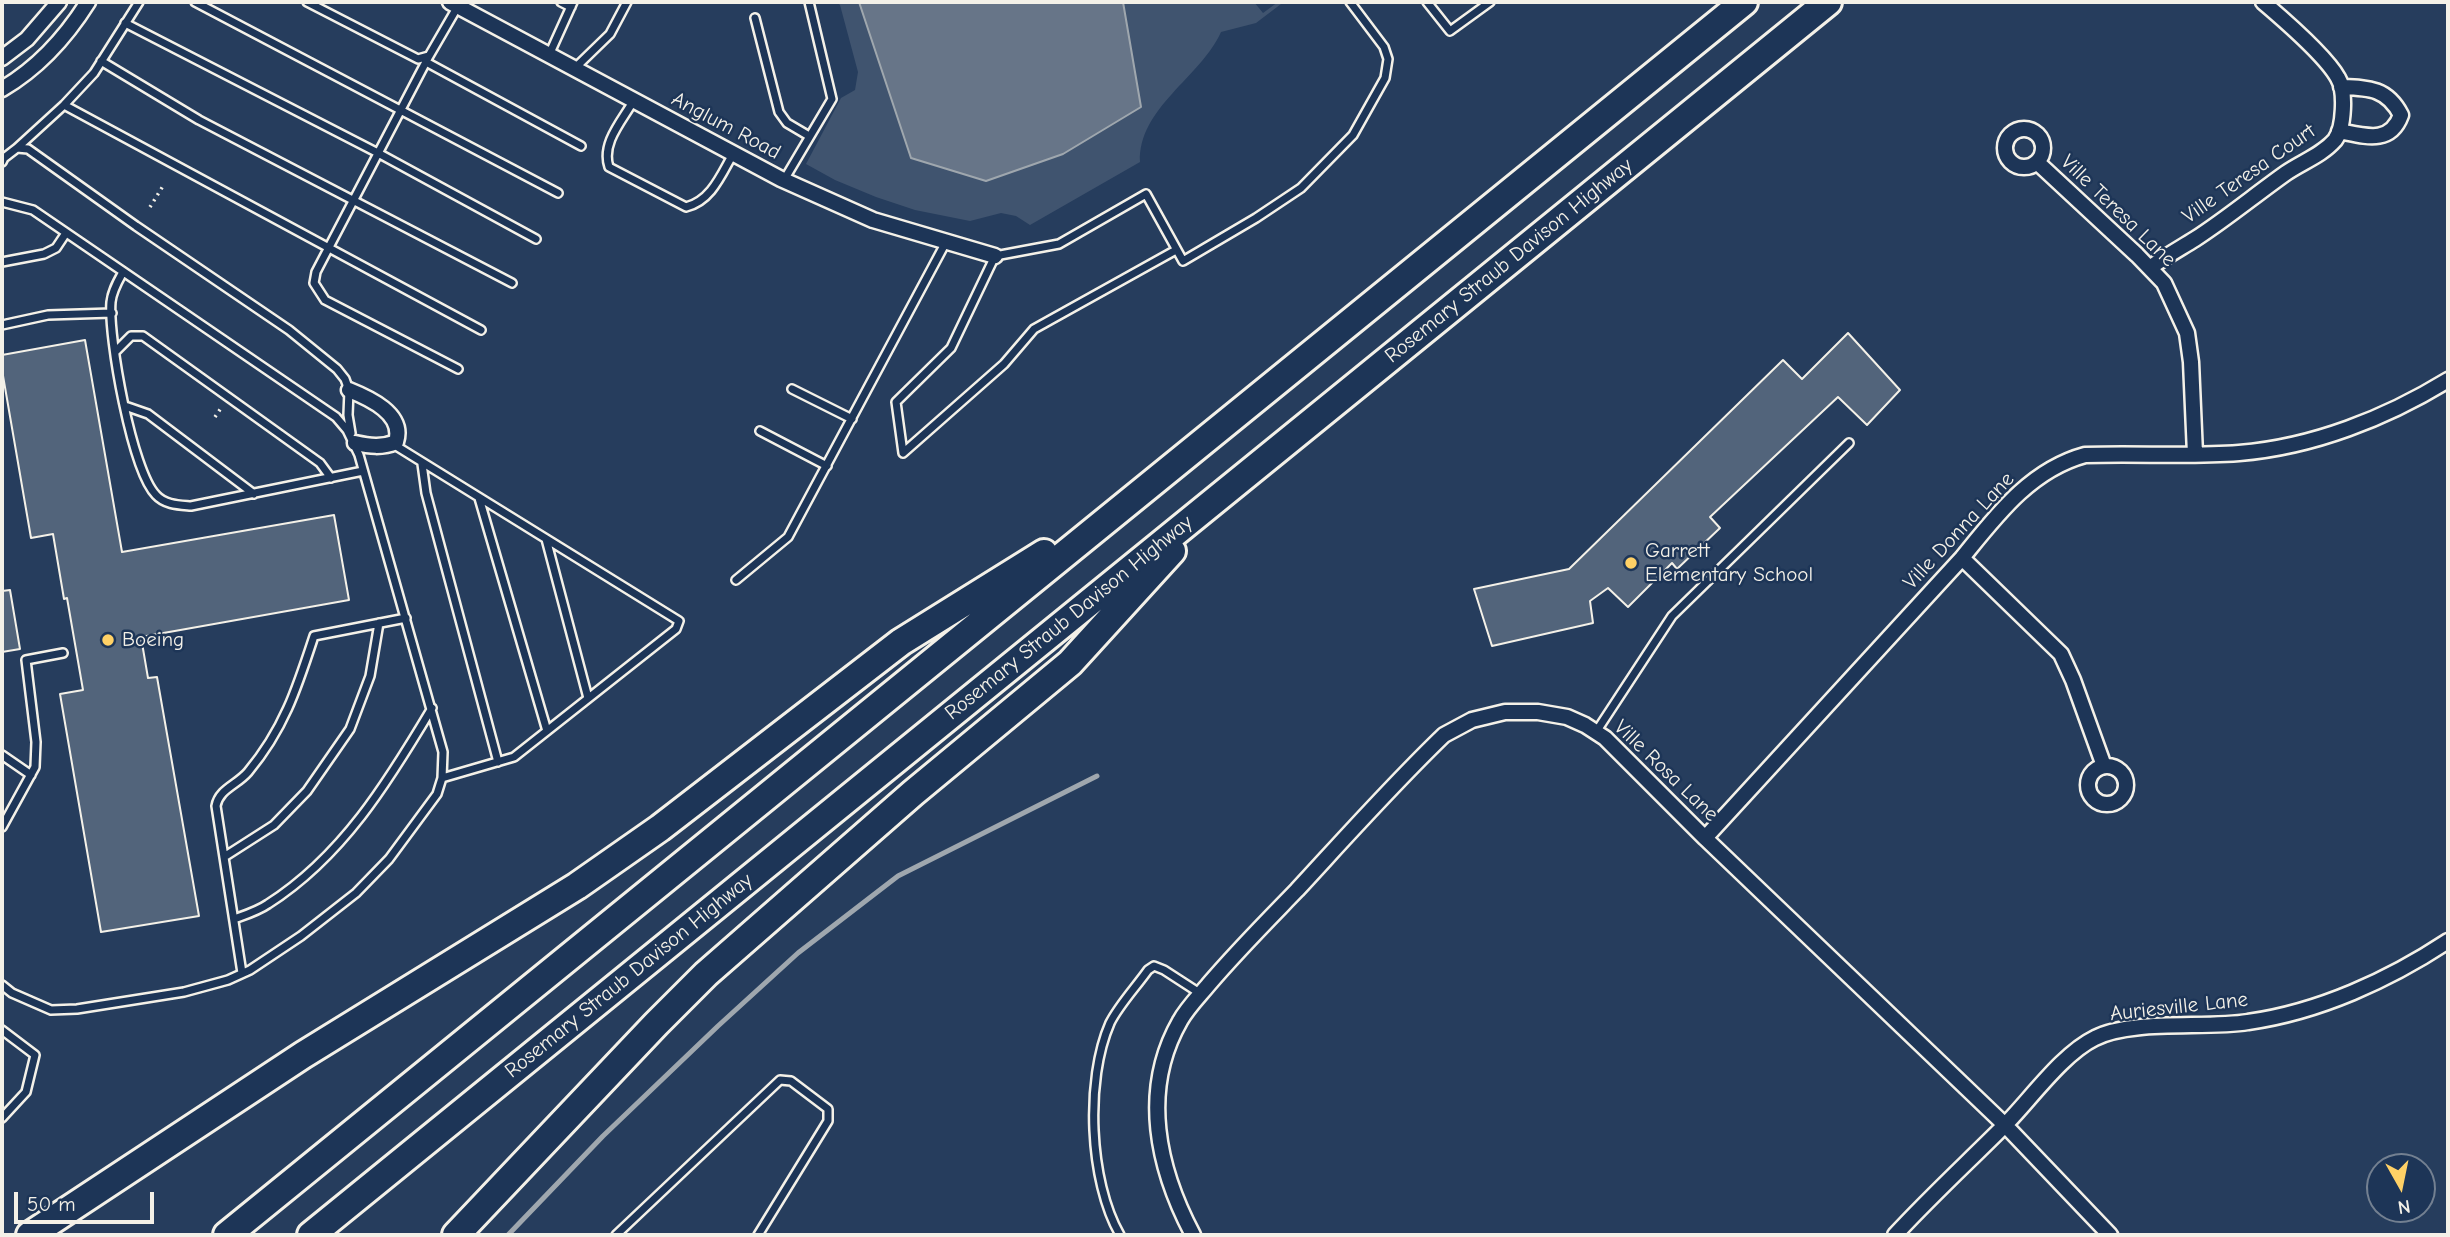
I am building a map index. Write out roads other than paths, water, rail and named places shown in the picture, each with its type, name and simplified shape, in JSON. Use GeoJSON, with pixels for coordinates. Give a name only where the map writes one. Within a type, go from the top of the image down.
{"type":"FeatureCollection","features":[{"type":"Feature","properties":{"kind":"highway"},"geometry":{"type":"LineString","coordinates":[[227,1235],[1744,2]]}},
{"type":"Feature","properties":{"kind":"highway","name":"Rosemary Straub Davison Highway"},"geometry":{"type":"LineString","coordinates":[[311,1235],[1828,2]]}},
{"type":"Feature","properties":{"kind":"highway"},"geometry":{"type":"LineString","coordinates":[[456,1235],[706,974],[874,826],[1070,663],[1237,480]]}},
{"type":"Feature","properties":{"kind":"highway"},"geometry":{"type":"LineString","coordinates":[[30,1235],[303,1055],[577,886],[660,828],[901,642],[1140,492]]}},
{"type":"Feature","properties":{"kind":"street"},"geometry":{"type":"LineString","coordinates":[[2,58],[27,39],[58,2]]}},
{"type":"Feature","properties":{"kind":"street"},"geometry":{"type":"LineString","coordinates":[[2,89],[51,52],[88,2]]}},
{"type":"Feature","properties":{"kind":"street"},"geometry":{"type":"LineString","coordinates":[[2263,2],[2321,57],[2339,79],[2341,87],[2363,87],[2380,92],[2394,102],[2401,115],[2396,127],[2381,136],[2339,131]]}},
{"type":"Feature","properties":{"kind":"street","name":"Anglum Road"},"geometry":{"type":"LineString","coordinates":[[454,4],[784,180],[873,220],[995,256]]}},
{"type":"Feature","properties":{"kind":"street","name":"Ville Teresa Court"},"geometry":{"type":"LineString","coordinates":[[2150,268],[2170,252],[2194,240],[2287,172],[2318,155],[2335,139],[2343,121],[2341,87]]}},
{"type":"Feature","properties":{"kind":"street","name":"Ville Teresa Lane"},"geometry":{"type":"LineString","coordinates":[[2038,163],[2164,284],[2186,333],[2192,362],[2195,454]]}},
{"type":"Feature","properties":{"kind":"street","name":"Ville Donna Lane"},"geometry":{"type":"LineString","coordinates":[[1704,838],[2017,495],[2045,472],[2063,461],[2085,455],[2195,454],[2272,448],[2340,431],[2411,402],[2448,380]]}},
{"type":"Feature","properties":{"kind":"street"},"geometry":{"type":"LineString","coordinates":[[349,390],[372,399],[385,409],[398,435],[393,444],[374,447],[355,443]]}},
{"type":"Feature","properties":{"kind":"street"},"geometry":{"type":"LineString","coordinates":[[1962,558],[2061,654],[2104,766]]}},
{"type":"Feature","properties":{"kind":"street","name":"Ville Rosa Lane"},"geometry":{"type":"LineString","coordinates":[[1193,1235],[1178,1206],[1164,1166],[1157,1132],[1158,1091],[1167,1053],[1180,1021],[1201,994],[1444,735],[1472,720],[1505,712],[1538,712],[1567,717],[1605,738],[1704,838],[2005,1125],[2110,1235]]}},
{"type":"Feature","properties":{"kind":"street","name":"Auriesville Lane"},"geometry":{"type":"LineString","coordinates":[[1895,1235],[2061,1065],[2096,1037],[2137,1029],[2246,1023],[2284,1015],[2373,983],[2448,941]]}},
{"type":"Feature","properties":{"kind":"lane"},"geometry":{"type":"LineString","coordinates":[[2,162],[64,106],[93,73],[139,2]]}},
{"type":"Feature","properties":{"kind":"lane"},"geometry":{"type":"LineString","coordinates":[[195,2],[558,193]]}},
{"type":"Feature","properties":{"kind":"lane"},"geometry":{"type":"LineString","coordinates":[[307,2],[418,59],[428,59],[581,146]]}},
{"type":"Feature","properties":{"kind":"lane"},"geometry":{"type":"LineString","coordinates":[[549,55],[572,4],[561,2]]}},
{"type":"Feature","properties":{"kind":"lane"},"geometry":{"type":"LineString","coordinates":[[575,68],[610,34],[627,2]]}},
{"type":"Feature","properties":{"kind":"lane"},"geometry":{"type":"LineString","coordinates":[[784,180],[832,99],[809,2]]}},
{"type":"Feature","properties":{"kind":"lane"},"geometry":{"type":"LineString","coordinates":[[1176,250],[1034,329],[1004,364],[903,453],[896,402],[951,348],[995,256],[1059,244],[1146,194],[1182,261],[1301,188],[1353,135],[1385,78],[1388,59],[1384,47],[1350,2]]}},
{"type":"Feature","properties":{"kind":"lane"},"geometry":{"type":"LineString","coordinates":[[1427,2],[1450,31],[1490,2]]}},
{"type":"Feature","properties":{"kind":"lane"},"geometry":{"type":"LineString","coordinates":[[454,4],[428,59],[328,248],[316,272],[314,283],[325,300],[458,369]]}},
{"type":"Feature","properties":{"kind":"lane"},"geometry":{"type":"LineString","coordinates":[[755,18],[779,111],[788,123],[809,136]]}},
{"type":"Feature","properties":{"kind":"lane"},"geometry":{"type":"LineString","coordinates":[[125,23],[378,153],[536,239]]}},
{"type":"Feature","properties":{"kind":"lane"},"geometry":{"type":"LineString","coordinates":[[101,61],[199,120],[512,283]]}},
{"type":"Feature","properties":{"kind":"lane"},"geometry":{"type":"LineString","coordinates":[[634,100],[607,147],[609,167],[686,207],[698,204],[709,194],[734,153]]}},
{"type":"Feature","properties":{"kind":"lane"},"geometry":{"type":"LineString","coordinates":[[64,106],[481,330]]}},
{"type":"Feature","properties":{"kind":"lane"},"geometry":{"type":"LineString","coordinates":[[2,985],[12,993],[51,1010],[77,1009],[184,992],[229,980],[243,973],[301,936],[356,893],[389,859],[437,794],[442,778],[443,752],[355,443],[348,415],[349,390],[345,379],[337,369],[289,330],[28,149],[17,148]]}},
{"type":"Feature","properties":{"kind":"lane"},"geometry":{"type":"LineString","coordinates":[[2,202],[33,210],[336,417],[355,443]]}},
{"type":"Feature","properties":{"kind":"lane"},"geometry":{"type":"LineString","coordinates":[[2,262],[44,254],[56,248],[66,233]]}},
{"type":"Feature","properties":{"kind":"lane"},"geometry":{"type":"LineString","coordinates":[[736,580],[788,537],[946,242]]}},
{"type":"Feature","properties":{"kind":"lane"},"geometry":{"type":"LineString","coordinates":[[123,272],[113,291],[111,302],[115,352],[125,407],[146,482],[158,497],[172,504],[191,506],[363,471]]}},
{"type":"Feature","properties":{"kind":"lane"},"geometry":{"type":"LineString","coordinates":[[2,325],[48,316],[112,313]]}},
{"type":"Feature","properties":{"kind":"lane"},"geometry":{"type":"LineString","coordinates":[[115,352],[131,336],[143,336],[320,463],[331,478]]}},
{"type":"Feature","properties":{"kind":"lane"},"geometry":{"type":"LineString","coordinates":[[792,389],[852,419]]}},
{"type":"Feature","properties":{"kind":"lane"},"geometry":{"type":"LineString","coordinates":[[125,407],[148,414],[254,494]]}},
{"type":"Feature","properties":{"kind":"lane"},"geometry":{"type":"LineString","coordinates":[[760,431],[827,466]]}},
{"type":"Feature","properties":{"kind":"lane"},"geometry":{"type":"LineString","coordinates":[[1596,732],[1672,616],[1849,443]]}},
{"type":"Feature","properties":{"kind":"lane"},"geometry":{"type":"LineString","coordinates":[[393,444],[679,621],[676,629],[514,757],[442,778]]}},
{"type":"Feature","properties":{"kind":"lane"},"geometry":{"type":"LineString","coordinates":[[422,464],[426,493],[498,762]]}},
{"type":"Feature","properties":{"kind":"lane"},"geometry":{"type":"LineString","coordinates":[[479,498],[547,731]]}},
{"type":"Feature","properties":{"kind":"lane"},"geometry":{"type":"LineString","coordinates":[[546,539],[589,698]]}},
{"type":"Feature","properties":{"kind":"lane"},"geometry":{"type":"LineString","coordinates":[[243,973],[215,806],[218,796],[246,774],[279,731],[314,636],[406,618]]}},
{"type":"Feature","properties":{"kind":"lane"},"geometry":{"type":"LineString","coordinates":[[224,857],[274,825],[307,791],[350,729],[370,676],[380,623]]}},
{"type":"Feature","properties":{"kind":"lane"},"geometry":{"type":"LineString","coordinates":[[2,827],[35,767],[36,742],[26,660],[63,653]]}},
{"type":"Feature","properties":{"kind":"lane"},"geometry":{"type":"LineString","coordinates":[[234,919],[267,906],[317,867],[354,828],[432,708]]}},
{"type":"Feature","properties":{"kind":"lane"},"geometry":{"type":"LineString","coordinates":[[2,755],[32,775]]}},
{"type":"Feature","properties":{"kind":"lane"},"geometry":{"type":"LineString","coordinates":[[1120,1235],[1113,1224],[1095,1146],[1094,1096],[1100,1060],[1111,1023],[1148,970],[1154,966],[1201,994]]}},
{"type":"Feature","properties":{"kind":"lane"},"geometry":{"type":"LineString","coordinates":[[2,1030],[35,1055],[26,1092],[2,1118]]}},
{"type":"Feature","properties":{"kind":"lane"},"geometry":{"type":"LineString","coordinates":[[616,1235],[780,1080],[791,1081],[828,1109],[828,1121],[758,1235]]}},
{"type":"Feature","properties":{"kind":"lane"},"geometry":{"type":"LineString","coordinates":[[2,1102],[10,1109]]}},
{"type":"Feature","properties":{"kind":"waterway"},"geometry":{"type":"LineString","coordinates":[[508,1235],[603,1136],[798,953],[898,876],[1097,776]]}},
{"type":"Feature","properties":{"kind":"place","name":"Garrett Elementary School"},"geometry":{"type":"Point","coordinates":[1631,563]}},
{"type":"Feature","properties":{"kind":"place","name":"Boeing"},"geometry":{"type":"Point","coordinates":[108,640]}}]}
